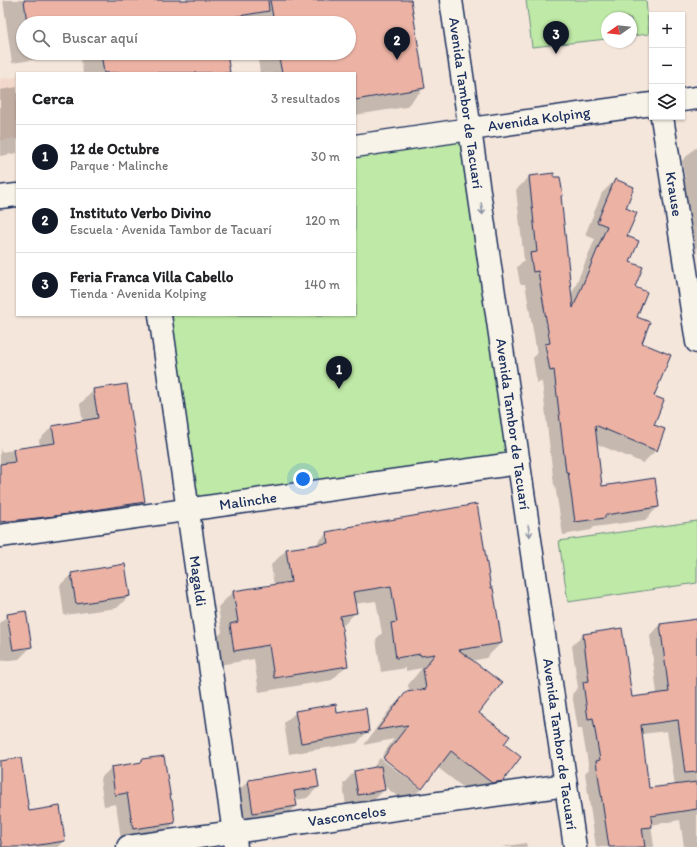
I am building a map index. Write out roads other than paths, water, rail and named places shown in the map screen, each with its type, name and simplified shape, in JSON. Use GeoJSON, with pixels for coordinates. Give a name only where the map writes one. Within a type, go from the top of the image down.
{"type":"FeatureCollection","features":[{"type":"Feature","properties":{"kind":"street","name":"Avenida Tambor de Tacuarí"},"geometry":{"type":"LineString","coordinates":[[451,0],[576,847]]}},
{"type":"Feature","properties":{"kind":"street"},"geometry":{"type":"LineString","coordinates":[[685,100],[697,98]]}},
{"type":"Feature","properties":{"kind":"street","name":"Avenida Kolping"},"geometry":{"type":"LineString","coordinates":[[356,146],[649,104]]}},
{"type":"Feature","properties":{"kind":"street","name":"Krause"},"geometry":{"type":"LineString","coordinates":[[662,120],[697,342]]}},
{"type":"Feature","properties":{"kind":"street"},"geometry":{"type":"LineString","coordinates":[[0,197],[16,195]]}},
{"type":"Feature","properties":{"kind":"street","name":"Magaldi"},"geometry":{"type":"LineString","coordinates":[[160,316],[235,840]]}},
{"type":"Feature","properties":{"kind":"street","name":"Malinche"},"geometry":{"type":"LineString","coordinates":[[0,536],[519,463]]}},
{"type":"Feature","properties":{"kind":"street","name":"Vasconcelos"},"geometry":{"type":"LineString","coordinates":[[128,847],[235,840],[566,785]]}},
{"type":"Feature","properties":{"kind":"place","name":"Feria Franca Villa Cabello"},"geometry":{"type":"Point","coordinates":[556,54]}},
{"type":"Feature","properties":{"kind":"place","name":"Instituto Verbo Divino"},"geometry":{"type":"Point","coordinates":[397,60]}},
{"type":"Feature","properties":{"kind":"place","name":"12 de Octubre"},"geometry":{"type":"Point","coordinates":[339,389]}}]}
